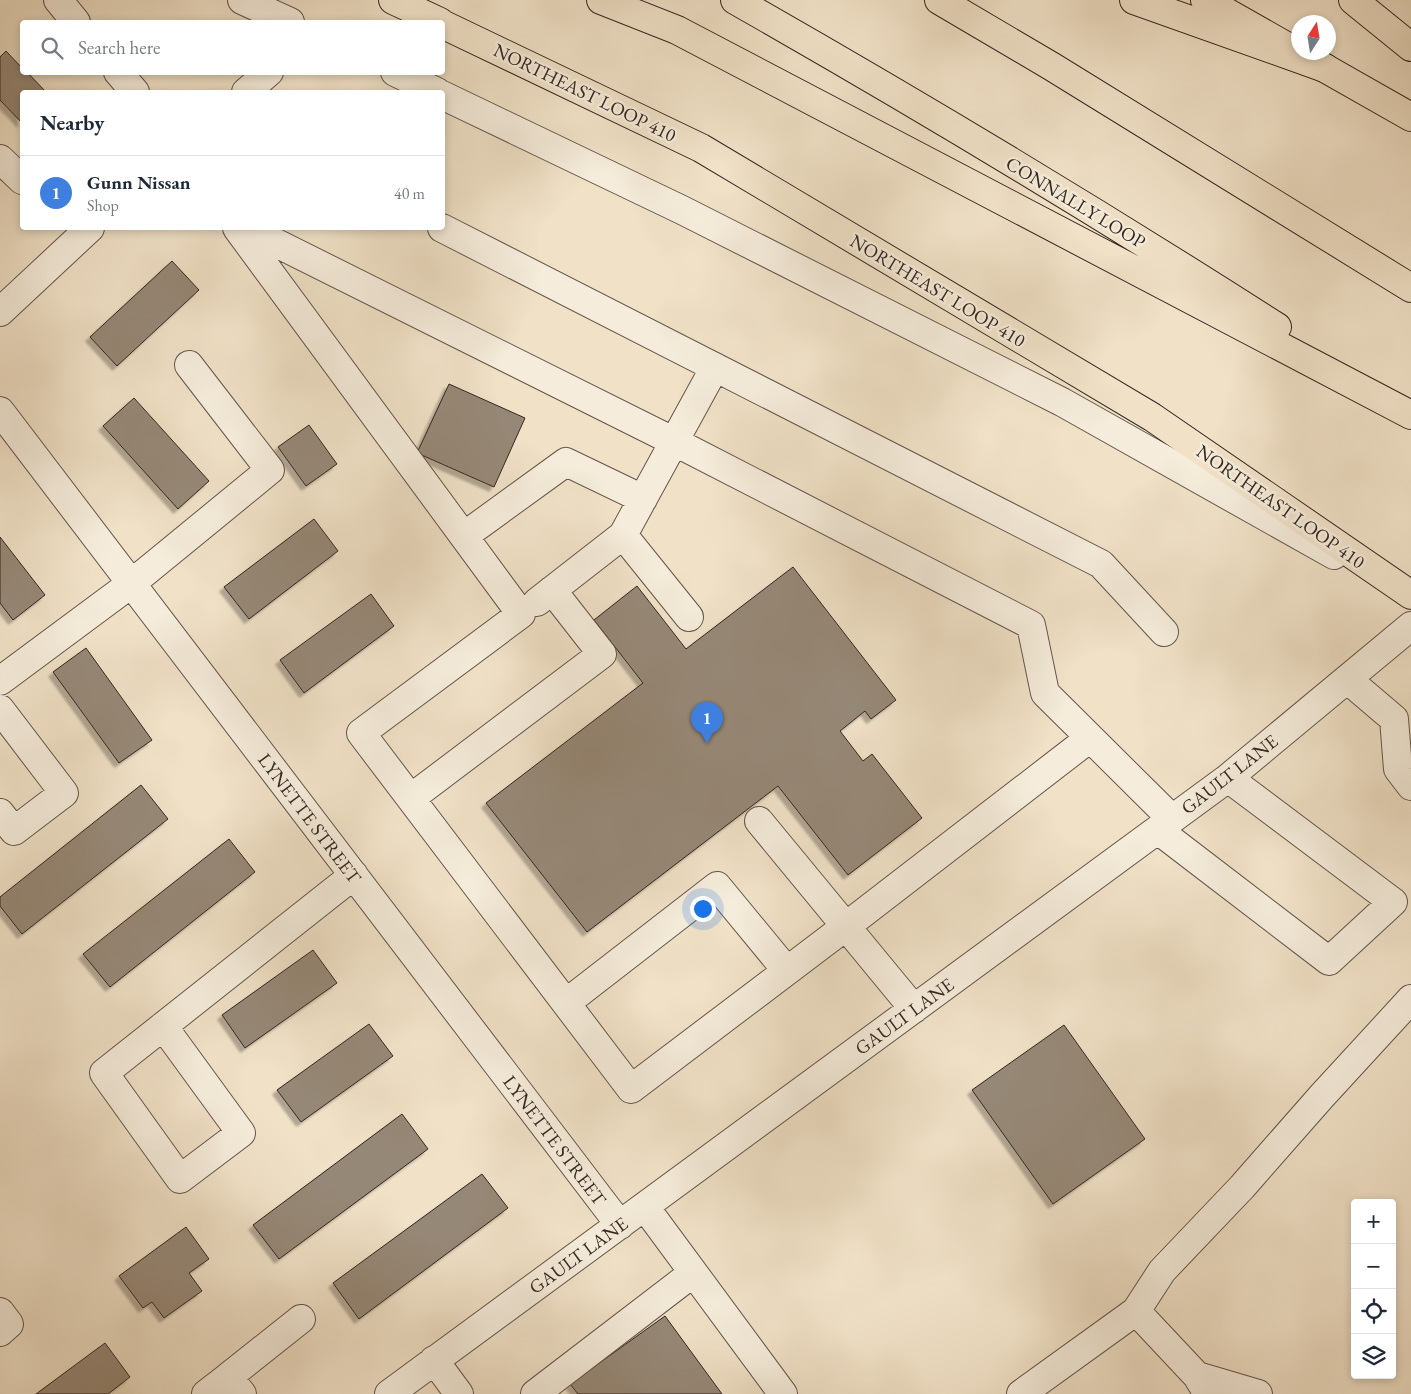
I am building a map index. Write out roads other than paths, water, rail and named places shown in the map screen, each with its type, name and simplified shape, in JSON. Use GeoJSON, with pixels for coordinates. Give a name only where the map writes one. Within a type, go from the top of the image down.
{"type":"FeatureCollection","features":[{"type":"Feature","properties":{"kind":"main road","name":"NORTHEAST LOOP 410"},"geometry":{"type":"LineString","coordinates":[[393,0],[435,20]]}},
{"type":"Feature","properties":{"kind":"main road"},"geometry":{"type":"LineString","coordinates":[[601,0],[677,30],[1411,414]]}},
{"type":"Feature","properties":{"kind":"main road","name":"CONNALLY LOOP"},"geometry":{"type":"LineString","coordinates":[[735,0],[888,87],[1182,266],[1411,414]]}},
{"type":"Feature","properties":{"kind":"main road"},"geometry":{"type":"LineString","coordinates":[[938,0],[1051,66],[1411,288]]}},
{"type":"Feature","properties":{"kind":"main road"},"geometry":{"type":"LineString","coordinates":[[1134,0],[1325,68]]}},
{"type":"Feature","properties":{"kind":"main road"},"geometry":{"type":"LineString","coordinates":[[1206,0],[1407,113]]}},
{"type":"Feature","properties":{"kind":"main road"},"geometry":{"type":"LineString","coordinates":[[1353,0],[1411,48]]}},
{"type":"Feature","properties":{"kind":"main road","name":"NORTHEAST LOOP 410"},"geometry":{"type":"LineString","coordinates":[[445,25],[701,148],[1152,417],[1411,597]]}},
{"type":"Feature","properties":{"kind":"street"},"geometry":{"type":"LineString","coordinates":[[58,0],[74,20]]}},
{"type":"Feature","properties":{"kind":"street"},"geometry":{"type":"LineString","coordinates":[[242,0],[286,20]]}},
{"type":"Feature","properties":{"kind":"street"},"geometry":{"type":"LineString","coordinates":[[121,75],[133,90]]}},
{"type":"Feature","properties":{"kind":"street"},"geometry":{"type":"LineString","coordinates":[[248,90],[266,75]]}},
{"type":"Feature","properties":{"kind":"street"},"geometry":{"type":"LineString","coordinates":[[401,75],[433,90]]}},
{"type":"Feature","properties":{"kind":"street","name":"NORTHEAST LOOP 410"},"geometry":{"type":"LineString","coordinates":[[445,96],[682,210],[1062,402],[1411,597]]}},
{"type":"Feature","properties":{"kind":"street"},"geometry":{"type":"LineString","coordinates":[[0,158],[20,178]]}},
{"type":"Feature","properties":{"kind":"street"},"geometry":{"type":"LineString","coordinates":[[0,312],[80,230]]}},
{"type":"Feature","properties":{"kind":"street"},"geometry":{"type":"LineString","coordinates":[[238,230],[521,614]]}},
{"type":"Feature","properties":{"kind":"street"},"geometry":{"type":"LineString","coordinates":[[250,230],[675,442],[1031,625],[1045,693],[1090,738],[1165,824],[1329,961],[1392,902],[1228,778]]}},
{"type":"Feature","properties":{"kind":"street"},"geometry":{"type":"LineString","coordinates":[[445,230],[1101,564],[1164,632]]}},
{"type":"Feature","properties":{"kind":"street"},"geometry":{"type":"LineString","coordinates":[[0,681],[132,583],[270,470],[189,365]]}},
{"type":"Feature","properties":{"kind":"street"},"geometry":{"type":"LineString","coordinates":[[715,366],[623,535],[521,614],[361,733],[631,1089],[1090,738]]}},
{"type":"Feature","properties":{"kind":"street","name":"LYNETTE STREET"},"geometry":{"type":"LineString","coordinates":[[0,410],[620,1224]]}},
{"type":"Feature","properties":{"kind":"street"},"geometry":{"type":"LineString","coordinates":[[464,536],[566,462],[643,499]]}},
{"type":"Feature","properties":{"kind":"street"},"geometry":{"type":"LineString","coordinates":[[623,535],[690,617]]}},
{"type":"Feature","properties":{"kind":"street"},"geometry":{"type":"LineString","coordinates":[[411,798],[602,654],[552,590]]}},
{"type":"Feature","properties":{"kind":"street","name":"GAULT LANE"},"geometry":{"type":"LineString","coordinates":[[389,1394],[1228,778],[1411,626]]}},
{"type":"Feature","properties":{"kind":"street"},"geometry":{"type":"LineString","coordinates":[[1347,680],[1402,718],[1398,769],[1411,786]]}},
{"type":"Feature","properties":{"kind":"street"},"geometry":{"type":"LineString","coordinates":[[0,709],[64,793],[14,831],[0,813]]}},
{"type":"Feature","properties":{"kind":"street"},"geometry":{"type":"LineString","coordinates":[[759,821],[914,1009]]}},
{"type":"Feature","properties":{"kind":"street"},"geometry":{"type":"LineString","coordinates":[[163,1026],[241,1133],[180,1179],[104,1073],[163,1026],[354,875]]}},
{"type":"Feature","properties":{"kind":"street"},"geometry":{"type":"LineString","coordinates":[[566,1003],[717,886],[787,971]]}},
{"type":"Feature","properties":{"kind":"street"},"geometry":{"type":"LineString","coordinates":[[1021,1394],[1136,1311],[1162,1271],[1409,1006]]}},
{"type":"Feature","properties":{"kind":"street"},"geometry":{"type":"LineString","coordinates":[[645,1207],[783,1394]]}},
{"type":"Feature","properties":{"kind":"street"},"geometry":{"type":"LineString","coordinates":[[538,1393],[693,1273]]}},
{"type":"Feature","properties":{"kind":"street"},"geometry":{"type":"LineString","coordinates":[[1136,1311],[1202,1385],[1258,1394]]}},
{"type":"Feature","properties":{"kind":"street"},"geometry":{"type":"LineString","coordinates":[[0,1312],[9,1324],[0,1332]]}},
{"type":"Feature","properties":{"kind":"street"},"geometry":{"type":"LineString","coordinates":[[206,1394],[235,1386],[301,1319]]}},
{"type":"Feature","properties":{"kind":"street"},"geometry":{"type":"LineString","coordinates":[[434,1360],[459,1394]]}},
{"type":"Feature","properties":{"kind":"place","name":"Gunn Nissan"},"geometry":{"type":"Point","coordinates":[707,743]}}]}
